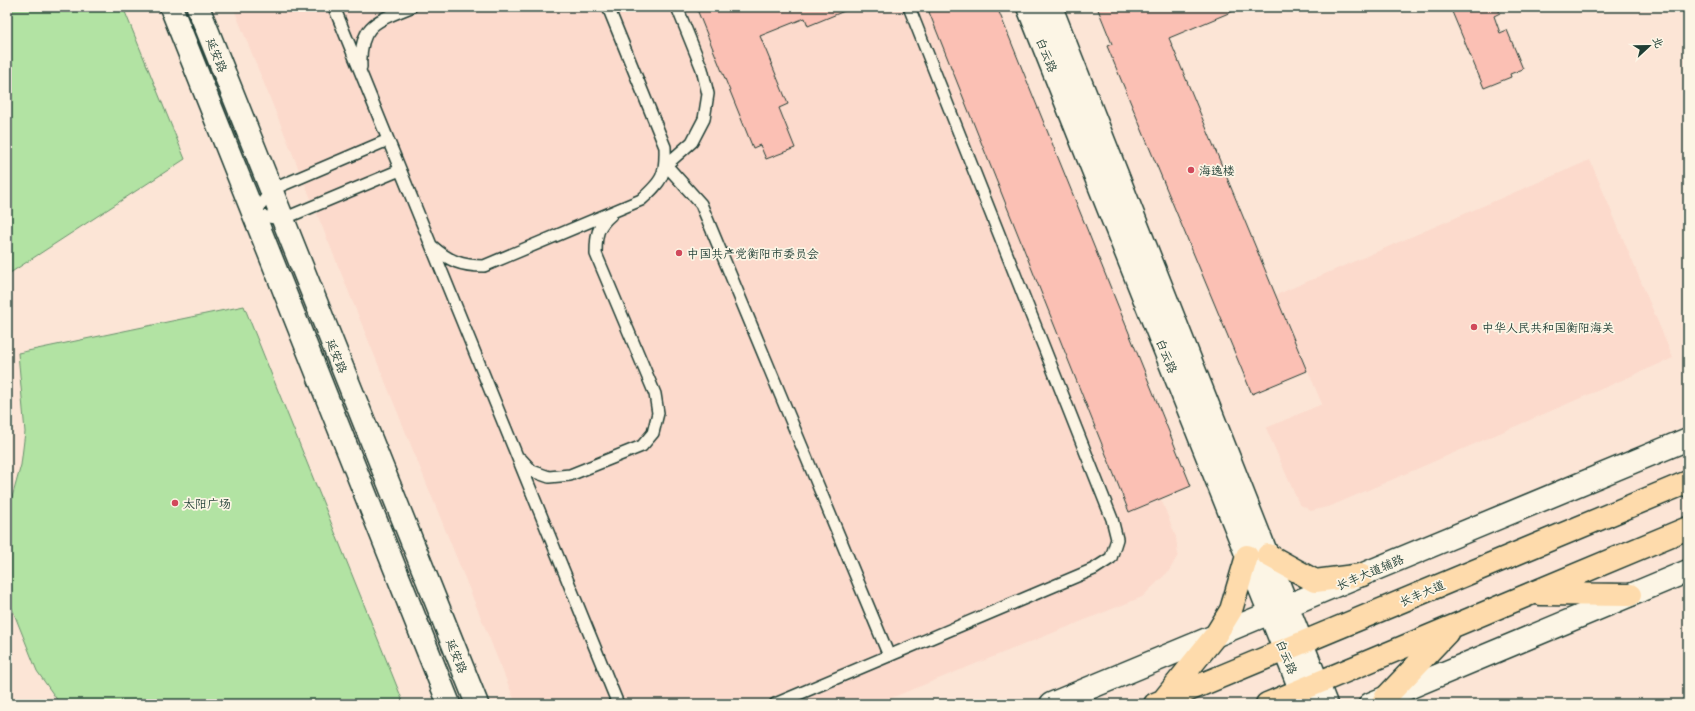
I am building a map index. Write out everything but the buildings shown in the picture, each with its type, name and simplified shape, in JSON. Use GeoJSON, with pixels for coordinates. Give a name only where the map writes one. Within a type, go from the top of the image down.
{"type":"FeatureCollection","features":[{"type":"Feature","properties":{"kind":"main road","name":"延安路"},"geometry":{"type":"LineString","coordinates":[[171,7],[449,704]]}},
{"type":"Feature","properties":{"kind":"main road","name":"延安路"},"geometry":{"type":"LineString","coordinates":[[198,7],[476,704]]}},
{"type":"Feature","properties":{"kind":"main road","name":"白云路"},"geometry":{"type":"LineString","coordinates":[[1028,7],[1257,555],[1293,646],[1308,692],[1326,704]]}},
{"type":"Feature","properties":{"kind":"main road","name":"白云路"},"geometry":{"type":"LineString","coordinates":[[1051,7],[1257,555]]}},
{"type":"Feature","properties":{"kind":"main road","name":"长丰大道辅路"},"geometry":{"type":"LineString","coordinates":[[1051,704],[1688,439]]}},
{"type":"Feature","properties":{"kind":"main road","name":"长丰大道"},"geometry":{"type":"LineString","coordinates":[[1159,702],[1688,482]]}},
{"type":"Feature","properties":{"kind":"main road"},"geometry":{"type":"LineString","coordinates":[[1267,704],[1308,692],[1453,626],[1688,528]]}},
{"type":"Feature","properties":{"kind":"main road"},"geometry":{"type":"LineString","coordinates":[[1159,702],[1215,636],[1231,610],[1257,555],[1315,581],[1362,575]]}},
{"type":"Feature","properties":{"kind":"main road"},"geometry":{"type":"LineString","coordinates":[[1379,702],[1688,571]]}},
{"type":"Feature","properties":{"kind":"main road"},"geometry":{"type":"LineString","coordinates":[[1531,594],[1630,595]]}},
{"type":"Feature","properties":{"kind":"main road"},"geometry":{"type":"LineString","coordinates":[[1379,702],[1453,626]]}},
{"type":"Feature","properties":{"kind":"lane"},"geometry":{"type":"LineString","coordinates":[[334,7],[618,704]]}},
{"type":"Feature","properties":{"kind":"lane"},"geometry":{"type":"LineString","coordinates":[[361,75],[360,53],[365,36],[377,21],[411,7]]}},
{"type":"Feature","properties":{"kind":"lane"},"geometry":{"type":"LineString","coordinates":[[430,244],[445,258],[466,266],[484,266],[641,200],[658,185],[666,165],[665,147],[608,7]]}},
{"type":"Feature","properties":{"kind":"lane"},"geometry":{"type":"LineString","coordinates":[[666,165],[692,142],[704,119],[708,94],[702,69],[677,7]]}},
{"type":"Feature","properties":{"kind":"lane"},"geometry":{"type":"LineString","coordinates":[[775,704],[1094,569],[1111,558],[1117,539],[1112,519],[909,7]]}},
{"type":"Feature","properties":{"kind":"lane"},"geometry":{"type":"LineString","coordinates":[[388,140],[271,190],[254,215],[282,219],[400,170]]}},
{"type":"Feature","properties":{"kind":"lane"},"geometry":{"type":"LineString","coordinates":[[666,165],[701,204],[889,656]]}},
{"type":"Feature","properties":{"kind":"lane"},"geometry":{"type":"LineString","coordinates":[[516,454],[532,471],[549,477],[570,475],[642,446],[653,432],[658,413],[655,394],[596,254],[596,236],[604,221],[615,211]]}},
{"type":"Feature","properties":{"kind":"shaded area","name":"中国共产党衡阳市委员会"},"geometry":{"type":"Polygon","coordinates":[[[233,7],[927,7],[1128,512],[1161,499],[1176,537],[1178,555],[1169,571],[1142,597],[876,704],[516,704],[233,7]]]}},
{"type":"Feature","properties":{"kind":"shaded area","name":"中华人民共和国衡阳海关"},"geometry":{"type":"Polygon","coordinates":[[[1590,160],[1673,358],[1331,506],[1311,511],[1299,504],[1266,428],[1322,404],[1276,295],[1590,160]]]}},
{"type":"Feature","properties":{"kind":"green space"},"geometry":{"type":"Polygon","coordinates":[[[7,7],[123,7],[185,159],[7,275],[7,7]]]}},
{"type":"Feature","properties":{"kind":"green space","name":"太阳广场"},"geometry":{"type":"Polygon","coordinates":[[[244,306],[404,704],[60,704],[37,671],[7,596],[7,509],[11,501],[21,465],[25,432],[18,353],[244,306]]]}},
{"type":"Feature","properties":{"kind":"place","name":"海逸楼"},"geometry":{"type":"Point","coordinates":[1191,170]}},
{"type":"Feature","properties":{"kind":"place","name":"中国共产党衡阳市委员会"},"geometry":{"type":"Point","coordinates":[679,253]}},
{"type":"Feature","properties":{"kind":"place","name":"中华人民共和国衡阳海关"},"geometry":{"type":"Point","coordinates":[1474,327]}},
{"type":"Feature","properties":{"kind":"place","name":"太阳广场"},"geometry":{"type":"Point","coordinates":[175,503]}}]}
